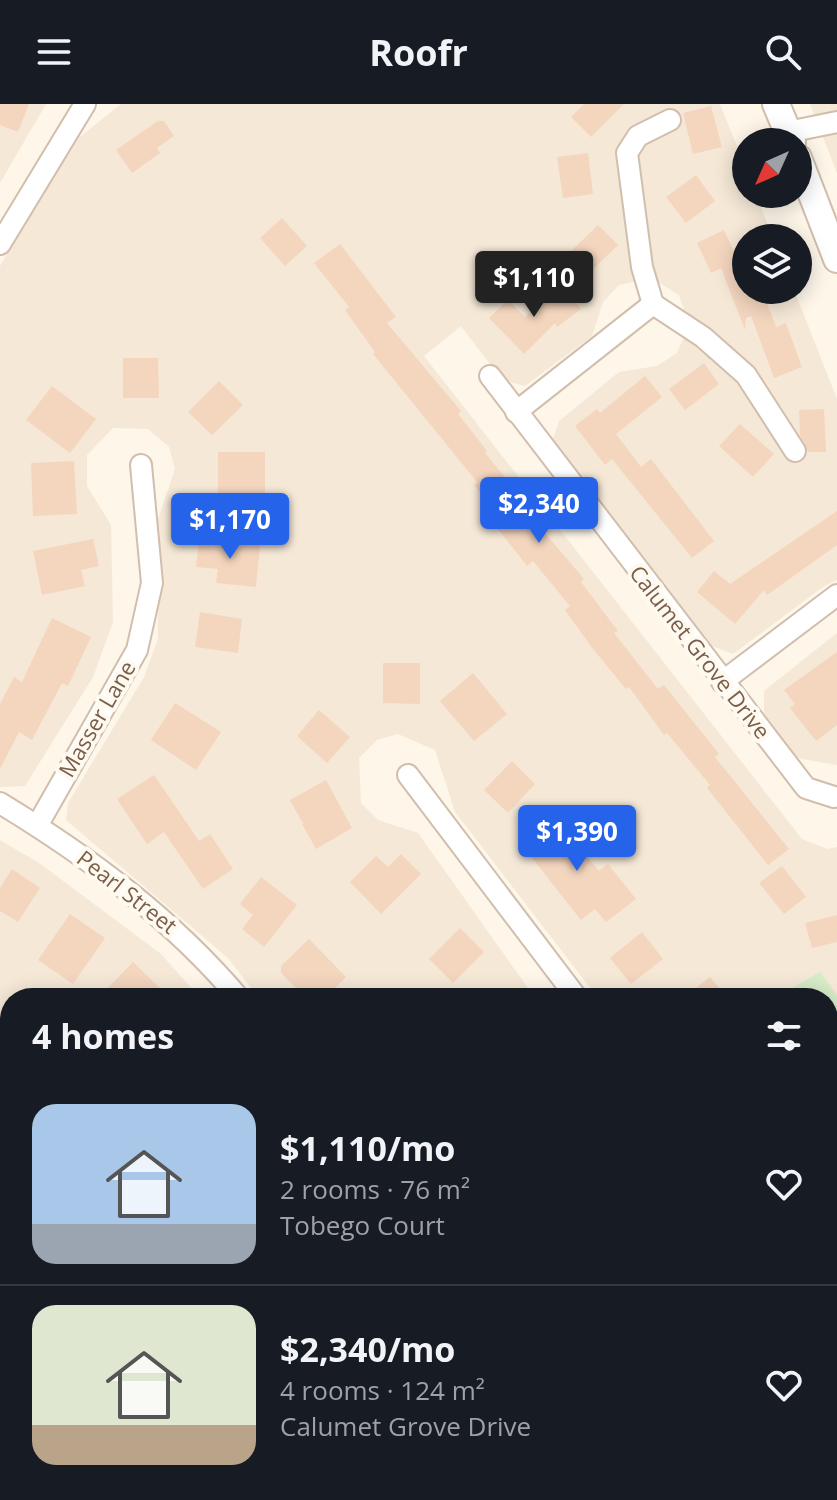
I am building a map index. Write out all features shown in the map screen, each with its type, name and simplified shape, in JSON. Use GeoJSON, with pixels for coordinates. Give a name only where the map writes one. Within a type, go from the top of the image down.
{"type":"FeatureCollection","features":[{"type":"Feature","properties":{"kind":"street"},"geometry":{"type":"LineString","coordinates":[[0,244],[85,104]]}},
{"type":"Feature","properties":{"kind":"street"},"geometry":{"type":"LineString","coordinates":[[776,104],[786,128]]}},
{"type":"Feature","properties":{"kind":"street"},"geometry":{"type":"LineString","coordinates":[[670,120],[638,136],[627,153],[642,267],[653,304],[703,337],[746,375],[795,451]]}},
{"type":"Feature","properties":{"kind":"street"},"geometry":{"type":"LineString","coordinates":[[812,130],[837,122]]}},
{"type":"Feature","properties":{"kind":"street"},"geometry":{"type":"LineString","coordinates":[[812,194],[837,259]]}},
{"type":"Feature","properties":{"kind":"street"},"geometry":{"type":"LineString","coordinates":[[516,412],[653,304]]}},
{"type":"Feature","properties":{"kind":"street","name":"Calumet Grove Drive"},"geometry":{"type":"LineString","coordinates":[[490,376],[806,788],[834,797]]}},
{"type":"Feature","properties":{"kind":"street","name":"Masser Lane"},"geometry":{"type":"LineString","coordinates":[[37,826],[137,650],[152,583],[141,465]]}},
{"type":"Feature","properties":{"kind":"street"},"geometry":{"type":"LineString","coordinates":[[722,682],[837,595]]}},
{"type":"Feature","properties":{"kind":"street"},"geometry":{"type":"LineString","coordinates":[[408,775],[569,988]]}},
{"type":"Feature","properties":{"kind":"street","name":"Pearl Street"},"geometry":{"type":"LineString","coordinates":[[0,803],[141,900],[211,965],[231,988]]}},
{"type":"Feature","properties":{"kind":"shaded area"},"geometry":{"type":"Polygon","coordinates":[[[0,104],[46,104],[0,183],[0,104]]]}},
{"type":"Feature","properties":{"kind":"shaded area"},"geometry":{"type":"Polygon","coordinates":[[[121,104],[720,104],[732,134],[732,208],[761,208],[768,224],[732,224],[732,304],[800,304],[837,399],[837,580],[823,587],[733,654],[707,644],[552,442],[559,421],[619,372],[657,366],[677,353],[689,325],[679,295],[651,278],[619,285],[603,302],[592,336],[525,386],[502,380],[461,326],[424,356],[802,839],[828,849],[837,847],[837,988],[832,988],[820,973],[792,988],[590,988],[455,812],[435,750],[398,734],[377,740],[359,758],[361,803],[378,820],[418,833],[528,988],[251,988],[228,958],[66,820],[68,803],[144,677],[158,639],[157,522],[175,469],[169,447],[148,429],[113,428],[87,455],[87,486],[111,525],[113,622],[93,677],[25,786],[0,787],[0,266],[75,141],[121,104]]]}},
{"type":"Feature","properties":{"kind":"shaded area"},"geometry":{"type":"Polygon","coordinates":[[[810,104],[837,104],[837,173],[810,104]]]}},
{"type":"Feature","properties":{"kind":"shaded area"},"geometry":{"type":"Polygon","coordinates":[[[837,633],[837,765],[797,758],[764,717],[764,691],[837,633]]]}},
{"type":"Feature","properties":{"kind":"shaded area"},"geometry":{"type":"Polygon","coordinates":[[[0,840],[39,863],[161,954],[191,988],[0,988],[0,840]]]}},
{"type":"Feature","properties":{"kind":"green space"},"geometry":{"type":"Polygon","coordinates":[[[820,972],[832,988],[792,988],[820,972]]]}},
{"type":"Feature","properties":{"kind":"building"},"geometry":{"type":"Polygon","coordinates":[[[0,104],[29,104],[18,132],[0,125],[0,104]]]}},
{"type":"Feature","properties":{"kind":"building"},"geometry":{"type":"Polygon","coordinates":[[[584,104],[624,104],[591,137],[571,117],[584,104]]]}},
{"type":"Feature","properties":{"kind":"building"},"geometry":{"type":"Polygon","coordinates":[[[711,106],[722,147],[693,154],[683,113],[711,106]]]}},
{"type":"Feature","properties":{"kind":"building"},"geometry":{"type":"Polygon","coordinates":[[[158,121],[164,121],[174,136],[157,148],[160,153],[132,173],[116,150],[158,121]]]}},
{"type":"Feature","properties":{"kind":"building"},"geometry":{"type":"Polygon","coordinates":[[[588,153],[593,194],[563,198],[557,157],[588,153]]]}},
{"type":"Feature","properties":{"kind":"building"},"geometry":{"type":"Polygon","coordinates":[[[696,175],[715,201],[686,223],[666,197],[696,175]]]}},
{"type":"Feature","properties":{"kind":"building"},"geometry":{"type":"Polygon","coordinates":[[[282,218],[307,246],[285,266],[260,238],[282,218]]]}},
{"type":"Feature","properties":{"kind":"building"},"geometry":{"type":"Polygon","coordinates":[[[598,225],[618,245],[585,277],[565,257],[598,225]]]}},
{"type":"Feature","properties":{"kind":"building"},"geometry":{"type":"Polygon","coordinates":[[[724,230],[732,247],[732,296],[721,268],[711,273],[697,243],[724,230]]]}},
{"type":"Feature","properties":{"kind":"building"},"geometry":{"type":"Polygon","coordinates":[[[340,244],[396,317],[387,323],[461,411],[458,414],[487,451],[485,453],[519,494],[515,498],[584,579],[581,582],[618,631],[614,633],[658,689],[664,685],[719,754],[715,757],[789,849],[768,865],[707,788],[710,785],[667,733],[664,735],[629,687],[626,689],[593,649],[565,610],[570,606],[533,561],[527,566],[498,529],[505,523],[474,485],[477,482],[373,354],[375,352],[345,310],[349,307],[314,263],[340,244]]]}},
{"type":"Feature","properties":{"kind":"building"},"geometry":{"type":"Polygon","coordinates":[[[563,287],[581,309],[557,327],[555,323],[524,354],[489,318],[508,300],[525,317],[563,287]]]}},
{"type":"Feature","properties":{"kind":"building"},"geometry":{"type":"Polygon","coordinates":[[[735,304],[767,304],[776,327],[786,323],[802,367],[774,378],[751,316],[746,318],[745,330],[735,304]]]}},
{"type":"Feature","properties":{"kind":"building"},"geometry":{"type":"Polygon","coordinates":[[[123,358],[158,358],[159,398],[123,398],[123,358]]]}},
{"type":"Feature","properties":{"kind":"building"},"geometry":{"type":"Polygon","coordinates":[[[704,363],[719,384],[685,410],[669,389],[704,363]]]}},
{"type":"Feature","properties":{"kind":"building"},"geometry":{"type":"Polygon","coordinates":[[[645,376],[662,397],[616,434],[641,467],[651,459],[714,541],[692,558],[612,459],[605,465],[575,426],[597,409],[600,413],[645,376]]]}},
{"type":"Feature","properties":{"kind":"building"},"geometry":{"type":"Polygon","coordinates":[[[219,381],[243,405],[212,435],[188,412],[219,381]]]}},
{"type":"Feature","properties":{"kind":"building"},"geometry":{"type":"Polygon","coordinates":[[[52,386],[96,419],[70,453],[26,420],[52,386]]]}},
{"type":"Feature","properties":{"kind":"building"},"geometry":{"type":"Polygon","coordinates":[[[824,409],[826,452],[808,452],[800,435],[799,410],[824,409]]]}},
{"type":"Feature","properties":{"kind":"building"},"geometry":{"type":"Polygon","coordinates":[[[740,424],[774,454],[753,477],[719,446],[740,424]]]}},
{"type":"Feature","properties":{"kind":"building"},"geometry":{"type":"Polygon","coordinates":[[[218,452],[265,452],[265,513],[218,513],[218,452]]]}},
{"type":"Feature","properties":{"kind":"building"},"geometry":{"type":"Polygon","coordinates":[[[74,461],[77,514],[33,516],[31,463],[74,461]]]}},
{"type":"Feature","properties":{"kind":"building"},"geometry":{"type":"Polygon","coordinates":[[[837,511],[837,545],[767,595],[764,590],[735,624],[697,592],[714,571],[730,584],[837,511]]]}},
{"type":"Feature","properties":{"kind":"building"},"geometry":{"type":"Polygon","coordinates":[[[93,539],[99,566],[81,570],[85,586],[42,595],[33,551],[93,539]]]}},
{"type":"Feature","properties":{"kind":"building"},"geometry":{"type":"Polygon","coordinates":[[[199,539],[260,545],[256,587],[216,583],[218,569],[196,567],[199,539]]]}},
{"type":"Feature","properties":{"kind":"building"},"geometry":{"type":"Polygon","coordinates":[[[200,612],[242,619],[238,653],[195,647],[200,612]]]}},
{"type":"Feature","properties":{"kind":"building"},"geometry":{"type":"Polygon","coordinates":[[[52,618],[91,637],[68,686],[62,683],[32,740],[19,732],[0,769],[0,704],[14,677],[22,682],[52,618]]]}},
{"type":"Feature","properties":{"kind":"building"},"geometry":{"type":"Polygon","coordinates":[[[837,652],[837,725],[816,741],[790,708],[795,704],[784,690],[837,652]]]}},
{"type":"Feature","properties":{"kind":"building"},"geometry":{"type":"Polygon","coordinates":[[[383,663],[420,663],[420,704],[383,703],[383,663]]]}},
{"type":"Feature","properties":{"kind":"building"},"geometry":{"type":"Polygon","coordinates":[[[473,673],[507,714],[474,741],[440,701],[473,673]]]}},
{"type":"Feature","properties":{"kind":"building"},"geometry":{"type":"Polygon","coordinates":[[[175,703],[221,732],[196,770],[151,740],[175,703]]]}},
{"type":"Feature","properties":{"kind":"building"},"geometry":{"type":"Polygon","coordinates":[[[319,710],[350,737],[327,763],[297,736],[319,710]]]}},
{"type":"Feature","properties":{"kind":"building"},"geometry":{"type":"Polygon","coordinates":[[[512,761],[535,784],[508,813],[484,790],[512,761]]]}},
{"type":"Feature","properties":{"kind":"building"},"geometry":{"type":"Polygon","coordinates":[[[154,775],[199,841],[210,834],[233,869],[203,889],[164,832],[147,844],[117,799],[154,775]]]}},
{"type":"Feature","properties":{"kind":"building"},"geometry":{"type":"Polygon","coordinates":[[[326,780],[352,828],[316,849],[302,824],[306,820],[302,822],[290,800],[326,780]]]}},
{"type":"Feature","properties":{"kind":"building"},"geometry":{"type":"Polygon","coordinates":[[[553,816],[599,871],[608,864],[636,899],[606,922],[595,909],[581,920],[521,844],[553,816]]]}},
{"type":"Feature","properties":{"kind":"building"},"geometry":{"type":"Polygon","coordinates":[[[401,854],[421,874],[381,914],[350,882],[376,856],[388,867],[401,854]]]}},
{"type":"Feature","properties":{"kind":"building"},"geometry":{"type":"Polygon","coordinates":[[[782,866],[806,897],[784,914],[759,883],[782,866]]]}},
{"type":"Feature","properties":{"kind":"building"},"geometry":{"type":"Polygon","coordinates":[[[12,869],[40,888],[18,922],[0,911],[0,888],[12,869]]]}},
{"type":"Feature","properties":{"kind":"building"},"geometry":{"type":"Polygon","coordinates":[[[261,877],[297,905],[264,947],[242,929],[253,915],[240,904],[261,877]]]}},
{"type":"Feature","properties":{"kind":"building"},"geometry":{"type":"Polygon","coordinates":[[[70,914],[105,938],[73,984],[38,960],[70,914]]]}},
{"type":"Feature","properties":{"kind":"building"},"geometry":{"type":"Polygon","coordinates":[[[837,915],[837,942],[812,948],[805,923],[837,915]]]}},
{"type":"Feature","properties":{"kind":"building"},"geometry":{"type":"Polygon","coordinates":[[[460,928],[484,952],[453,983],[429,959],[460,928]]]}},
{"type":"Feature","properties":{"kind":"building"},"geometry":{"type":"Polygon","coordinates":[[[642,932],[663,959],[631,984],[610,958],[642,932]]]}},
{"type":"Feature","properties":{"kind":"building"},"geometry":{"type":"Polygon","coordinates":[[[309,939],[346,977],[335,988],[296,988],[281,973],[281,966],[309,939]]]}},
{"type":"Feature","properties":{"kind":"building"},"geometry":{"type":"Polygon","coordinates":[[[133,962],[160,988],[108,988],[133,962]]]}},
{"type":"Feature","properties":{"kind":"building"},"geometry":{"type":"Polygon","coordinates":[[[710,977],[719,988],[696,988],[710,977]]]}}]}
